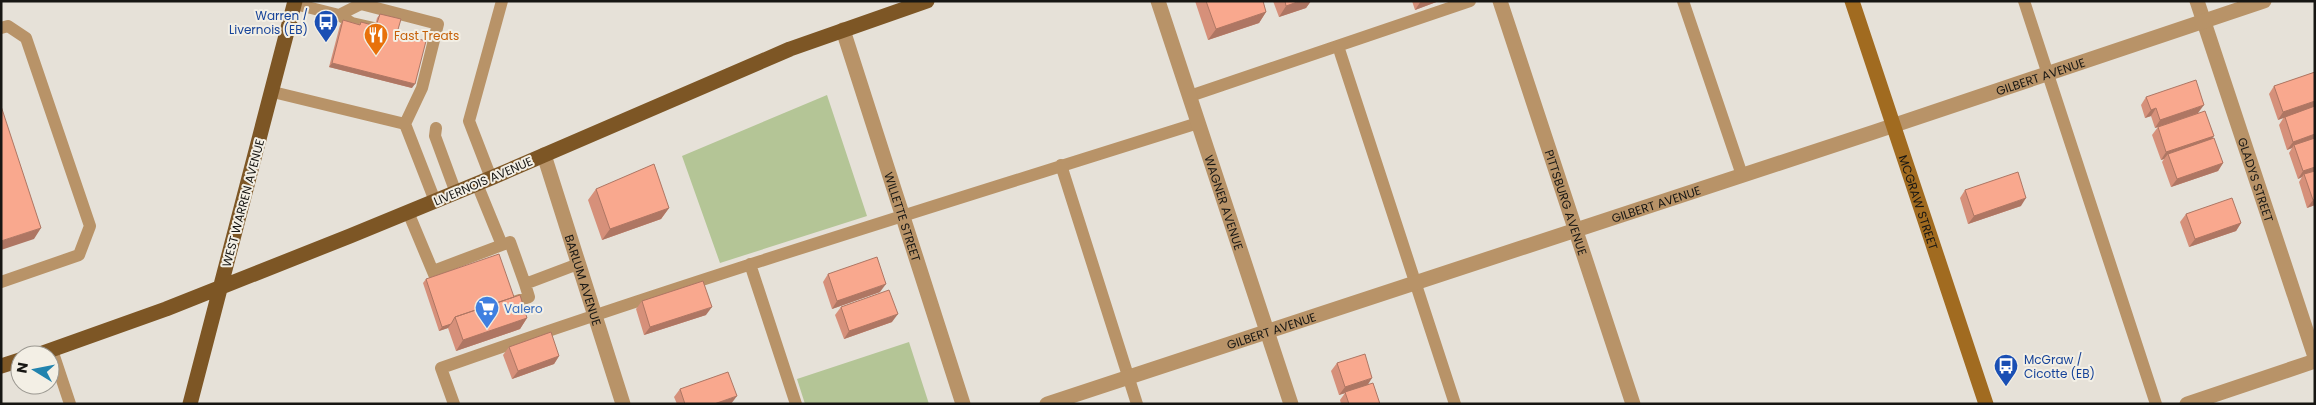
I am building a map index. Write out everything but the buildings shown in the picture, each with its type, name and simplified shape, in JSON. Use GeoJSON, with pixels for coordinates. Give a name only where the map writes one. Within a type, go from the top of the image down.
{"type":"FeatureCollection","features":[{"type":"Feature","properties":{"kind":"main road","name":"LIVERNOIS AVENUE"},"geometry":{"type":"LineString","coordinates":[[60,347],[221,287],[484,181],[790,49],[927,1]]}},
{"type":"Feature","properties":{"kind":"main road","name":"WEST WARREN AVENUE"},"geometry":{"type":"LineString","coordinates":[[190,404],[295,2]]}},
{"type":"Feature","properties":{"kind":"street","name":"WAGNER AVENUE"},"geometry":{"type":"LineString","coordinates":[[1158,1],[1291,404]]}},
{"type":"Feature","properties":{"kind":"street","name":"PITTSBURG AVENUE"},"geometry":{"type":"LineString","coordinates":[[1500,1],[1633,404]]}},
{"type":"Feature","properties":{"kind":"street","name":"MCGRAW STREET"},"geometry":{"type":"LineString","coordinates":[[1852,1],[1986,404]]}},
{"type":"Feature","properties":{"kind":"street","name":"GLADYS STREET"},"geometry":{"type":"LineString","coordinates":[[2197,1],[2315,356]]}},
{"type":"Feature","properties":{"kind":"street","name":"GILBERT AVENUE"},"geometry":{"type":"LineString","coordinates":[[1047,404],[1267,330],[1893,126],[2264,1]]}},
{"type":"Feature","properties":{"kind":"street","name":"WILLETTE STREET"},"geometry":{"type":"LineString","coordinates":[[843,30],[964,404]]}},
{"type":"Feature","properties":{"kind":"street","name":"BARLUM AVENUE"},"geometry":{"type":"LineString","coordinates":[[544,155],[623,404]]}},
{"type":"Feature","properties":{"kind":"street"},"geometry":{"type":"LineString","coordinates":[[2186,404],[2315,361]]}},
{"type":"Feature","properties":{"kind":"lane"},"geometry":{"type":"LineString","coordinates":[[502,1],[469,121],[502,245]]}},
{"type":"Feature","properties":{"kind":"lane"},"geometry":{"type":"LineString","coordinates":[[1190,96],[1470,1]]}},
{"type":"Feature","properties":{"kind":"lane"},"geometry":{"type":"LineString","coordinates":[[1683,1],[1742,176]]}},
{"type":"Feature","properties":{"kind":"lane"},"geometry":{"type":"LineString","coordinates":[[2024,1],[2156,404]]}},
{"type":"Feature","properties":{"kind":"lane"},"geometry":{"type":"LineString","coordinates":[[295,2],[374,28]]}},
{"type":"Feature","properties":{"kind":"lane"},"geometry":{"type":"LineString","coordinates":[[339,15],[361,4],[438,24],[422,88],[405,124],[435,201]]}},
{"type":"Feature","properties":{"kind":"lane"},"geometry":{"type":"LineString","coordinates":[[1,28],[8,26],[26,38],[90,226],[79,255],[1,282]]}},
{"type":"Feature","properties":{"kind":"lane"},"geometry":{"type":"LineString","coordinates":[[419,40],[428,44],[432,51]]}},
{"type":"Feature","properties":{"kind":"lane"},"geometry":{"type":"LineString","coordinates":[[1338,46],[1455,404]]}},
{"type":"Feature","properties":{"kind":"lane"},"geometry":{"type":"LineString","coordinates":[[273,92],[405,124]]}},
{"type":"Feature","properties":{"kind":"lane"},"geometry":{"type":"LineString","coordinates":[[454,404],[441,368],[750,264],[1198,123]]}},
{"type":"Feature","properties":{"kind":"lane"},"geometry":{"type":"LineString","coordinates":[[436,128],[435,136],[456,192]]}},
{"type":"Feature","properties":{"kind":"lane"},"geometry":{"type":"LineString","coordinates":[[1061,165],[1136,404]]}},
{"type":"Feature","properties":{"kind":"lane"},"geometry":{"type":"LineString","coordinates":[[408,212],[434,275],[476,260],[510,242],[529,297],[511,303]]}},
{"type":"Feature","properties":{"kind":"lane"},"geometry":{"type":"LineString","coordinates":[[525,284],[578,264]]}},
{"type":"Feature","properties":{"kind":"lane"},"geometry":{"type":"LineString","coordinates":[[750,264],[796,404]]}},
{"type":"Feature","properties":{"kind":"lane"},"geometry":{"type":"LineString","coordinates":[[60,384],[70,404]]}},
{"type":"Feature","properties":{"kind":"green space"},"geometry":{"type":"Polygon","coordinates":[[[827,95],[867,216],[720,263],[682,156],[827,95]]]}},
{"type":"Feature","properties":{"kind":"green space"},"geometry":{"type":"Polygon","coordinates":[[[909,342],[929,404],[805,404],[797,379],[909,342]]]}},
{"type":"Feature","properties":{"kind":"place","name":"Warren / Livernois (EB)"},"geometry":{"type":"Point","coordinates":[326,43]}},
{"type":"Feature","properties":{"kind":"place","name":"Fast Treats"},"geometry":{"type":"Point","coordinates":[376,56]}},
{"type":"Feature","properties":{"kind":"place","name":"Valero"},"geometry":{"type":"Point","coordinates":[487,329]}},
{"type":"Feature","properties":{"kind":"place","name":"McGraw / Cicotte (EB)"},"geometry":{"type":"Point","coordinates":[2006,387]}}]}
